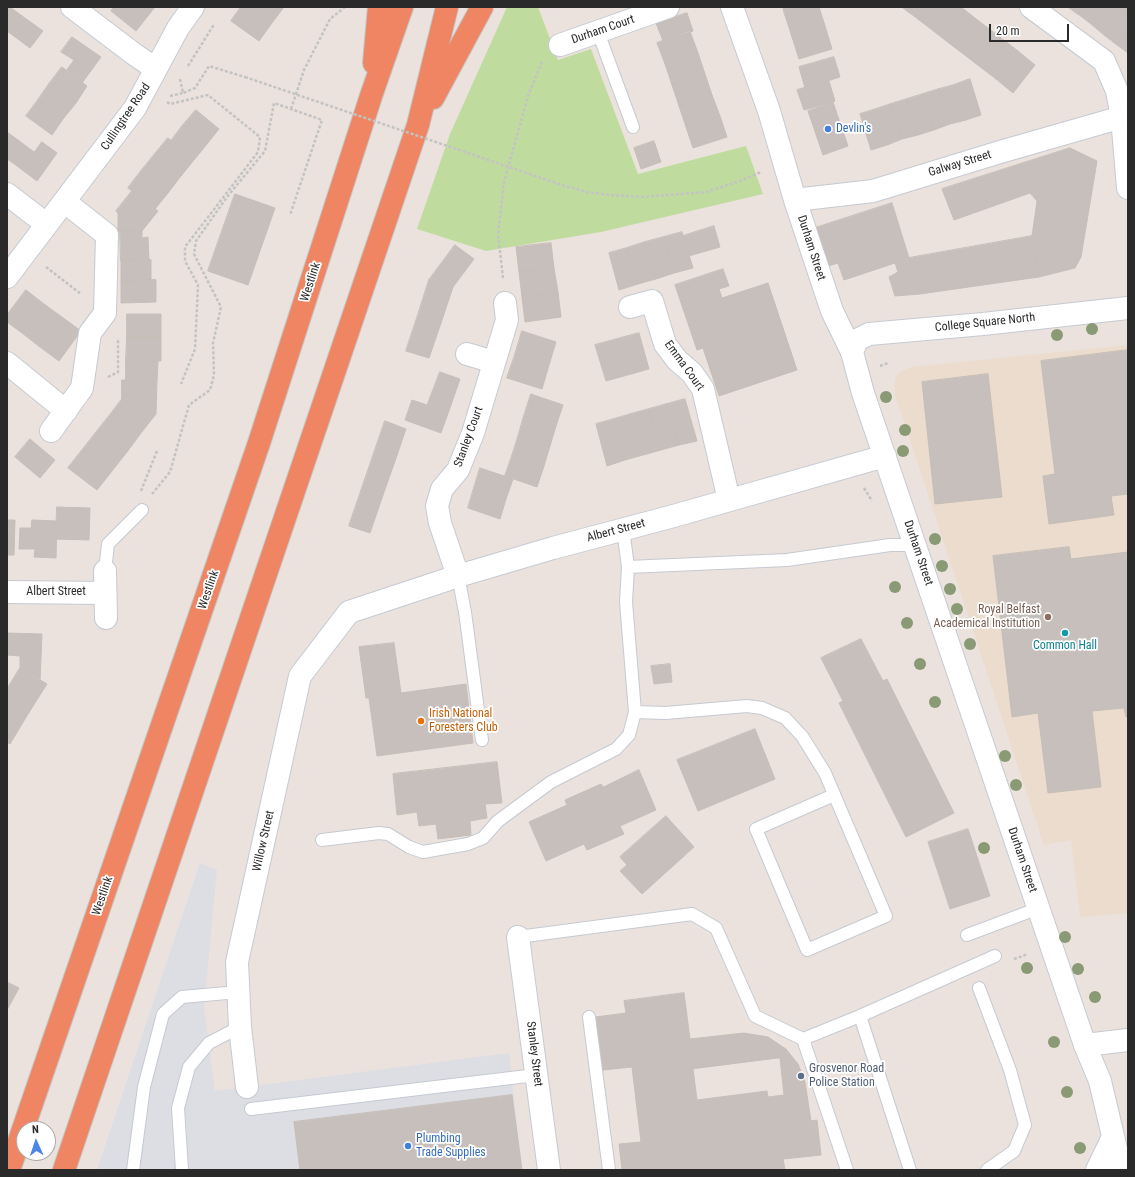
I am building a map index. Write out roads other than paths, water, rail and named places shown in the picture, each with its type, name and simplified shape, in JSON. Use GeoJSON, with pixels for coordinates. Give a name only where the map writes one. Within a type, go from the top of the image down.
{"type":"FeatureCollection","features":[{"type":"Feature","properties":{"kind":"highway"},"geometry":{"type":"LineString","coordinates":[[371,96],[379,7]]}},
{"type":"Feature","properties":{"kind":"highway","name":"Westlink"},"geometry":{"type":"LineString","coordinates":[[9,1170],[259,443],[371,96],[402,7]]}},
{"type":"Feature","properties":{"kind":"highway"},"geometry":{"type":"LineString","coordinates":[[64,1170],[418,125],[447,7]]}},
{"type":"Feature","properties":{"kind":"highway"},"geometry":{"type":"LineString","coordinates":[[418,125],[482,7]]}},
{"type":"Feature","properties":{"kind":"street"},"geometry":{"type":"LineString","coordinates":[[72,7],[134,54],[152,78]]}},
{"type":"Feature","properties":{"kind":"street","name":"Durham Court"},"geometry":{"type":"LineString","coordinates":[[560,45],[668,7]]}},
{"type":"Feature","properties":{"kind":"street","name":"Durham Street"},"geometry":{"type":"LineString","coordinates":[[732,7],[769,111],[784,163],[832,311],[852,352],[863,393],[1085,1045],[1100,1081],[1121,1170]]}},
{"type":"Feature","properties":{"kind":"street"},"geometry":{"type":"LineString","coordinates":[[1031,7],[1104,61],[1117,91],[1125,115],[1128,188]]}},
{"type":"Feature","properties":{"kind":"street","name":"Cullingtree Road"},"geometry":{"type":"LineString","coordinates":[[7,277],[135,108],[178,28],[201,14]]}},
{"type":"Feature","properties":{"kind":"street","name":"Galway Street"},"geometry":{"type":"LineString","coordinates":[[796,200],[873,191],[1125,115]]}},
{"type":"Feature","properties":{"kind":"street"},"geometry":{"type":"LineString","coordinates":[[7,194],[46,224]]}},
{"type":"Feature","properties":{"kind":"street"},"geometry":{"type":"LineString","coordinates":[[51,431],[82,388],[90,332],[105,313],[107,235],[65,202]]}},
{"type":"Feature","properties":{"kind":"street","name":"Emma Court"},"geometry":{"type":"LineString","coordinates":[[630,307],[652,301],[665,344],[677,360],[692,373],[703,389],[729,500]]}},
{"type":"Feature","properties":{"kind":"street","name":"Stanley Court"},"geometry":{"type":"LineString","coordinates":[[458,576],[440,523],[437,506],[442,489],[458,470],[473,433],[507,320],[505,303]]}},
{"type":"Feature","properties":{"kind":"street","name":"College Square North"},"geometry":{"type":"LineString","coordinates":[[852,352],[857,340],[870,334],[983,324],[1128,308]]}},
{"type":"Feature","properties":{"kind":"street"},"geometry":{"type":"LineString","coordinates":[[467,354],[494,362]]}},
{"type":"Feature","properties":{"kind":"street"},"geometry":{"type":"LineString","coordinates":[[7,363],[66,411]]}},
{"type":"Feature","properties":{"kind":"street","name":"Albert Street"},"geometry":{"type":"LineString","coordinates":[[349,612],[458,576],[885,456]]}},
{"type":"Feature","properties":{"kind":"street"},"geometry":{"type":"LineString","coordinates":[[105,571],[106,618]]}},
{"type":"Feature","properties":{"kind":"street","name":"Albert Street"},"geometry":{"type":"LineString","coordinates":[[7,592],[105,593]]}},
{"type":"Feature","properties":{"kind":"street","name":"Willow Street"},"geometry":{"type":"LineString","coordinates":[[246,1087],[240,1027],[237,962],[300,676],[349,612]]}},
{"type":"Feature","properties":{"kind":"street","name":"Stanley Street"},"geometry":{"type":"LineString","coordinates":[[518,937],[549,1170]]}},
{"type":"Feature","properties":{"kind":"street"},"geometry":{"type":"LineString","coordinates":[[1085,1045],[1128,1040]]}},
{"type":"Feature","properties":{"kind":"street"},"geometry":{"type":"LineString","coordinates":[[1097,1170],[1113,1137]]}},
{"type":"Feature","properties":{"kind":"lane"},"geometry":{"type":"LineString","coordinates":[[598,32],[633,127]]}},
{"type":"Feature","properties":{"kind":"lane"},"geometry":{"type":"LineString","coordinates":[[105,571],[108,544],[142,510]]}},
{"type":"Feature","properties":{"kind":"lane"},"geometry":{"type":"LineString","coordinates":[[322,840],[379,833],[388,834],[409,848],[423,852],[468,844],[484,838],[498,820],[551,782],[616,749],[629,735],[635,712],[626,602],[628,568],[623,529]]}},
{"type":"Feature","properties":{"kind":"lane"},"geometry":{"type":"LineString","coordinates":[[628,568],[788,560],[890,545],[915,545]]}},
{"type":"Feature","properties":{"kind":"lane"},"geometry":{"type":"LineString","coordinates":[[458,576],[465,612],[482,740]]}},
{"type":"Feature","properties":{"kind":"lane"},"geometry":{"type":"LineString","coordinates":[[635,712],[665,713],[746,706],[762,708],[785,718],[802,736],[825,773],[886,916],[807,950],[756,829],[834,795]]}},
{"type":"Feature","properties":{"kind":"lane"},"geometry":{"type":"LineString","coordinates":[[967,935],[1039,908]]}},
{"type":"Feature","properties":{"kind":"lane"},"geometry":{"type":"LineString","coordinates":[[518,937],[692,914],[716,928],[755,1016],[803,1039],[846,1170]]}},
{"type":"Feature","properties":{"kind":"lane"},"geometry":{"type":"LineString","coordinates":[[803,1039],[860,1016],[995,956]]}},
{"type":"Feature","properties":{"kind":"lane"},"geometry":{"type":"LineString","coordinates":[[979,988],[1010,1070],[1025,1125],[1014,1151],[987,1170]]}},
{"type":"Feature","properties":{"kind":"lane"},"geometry":{"type":"LineString","coordinates":[[133,1170],[144,1087],[163,1014],[182,997],[238,992]]}},
{"type":"Feature","properties":{"kind":"lane"},"geometry":{"type":"LineString","coordinates":[[860,1016],[910,1170]]}},
{"type":"Feature","properties":{"kind":"lane"},"geometry":{"type":"LineString","coordinates":[[589,1018],[609,1170]]}},
{"type":"Feature","properties":{"kind":"lane"},"geometry":{"type":"LineString","coordinates":[[182,1170],[178,1108],[189,1067],[209,1043],[240,1027]]}},
{"type":"Feature","properties":{"kind":"lane"},"geometry":{"type":"LineString","coordinates":[[251,1109],[536,1075]]}},
{"type":"Feature","properties":{"kind":"place","name":"Devlin's"},"geometry":{"type":"Point","coordinates":[828,129]}},
{"type":"Feature","properties":{"kind":"place","name":"Royal Belfast Academical Institution"},"geometry":{"type":"Point","coordinates":[1048,617]}},
{"type":"Feature","properties":{"kind":"place","name":"Common Hall"},"geometry":{"type":"Point","coordinates":[1065,633]}},
{"type":"Feature","properties":{"kind":"place","name":"Irish National Foresters Club"},"geometry":{"type":"Point","coordinates":[421,721]}},
{"type":"Feature","properties":{"kind":"place","name":"Grosvenor Road Police Station"},"geometry":{"type":"Point","coordinates":[801,1076]}},
{"type":"Feature","properties":{"kind":"place","name":"Plumbing Trade Supplies"},"geometry":{"type":"Point","coordinates":[408,1146]}}]}
